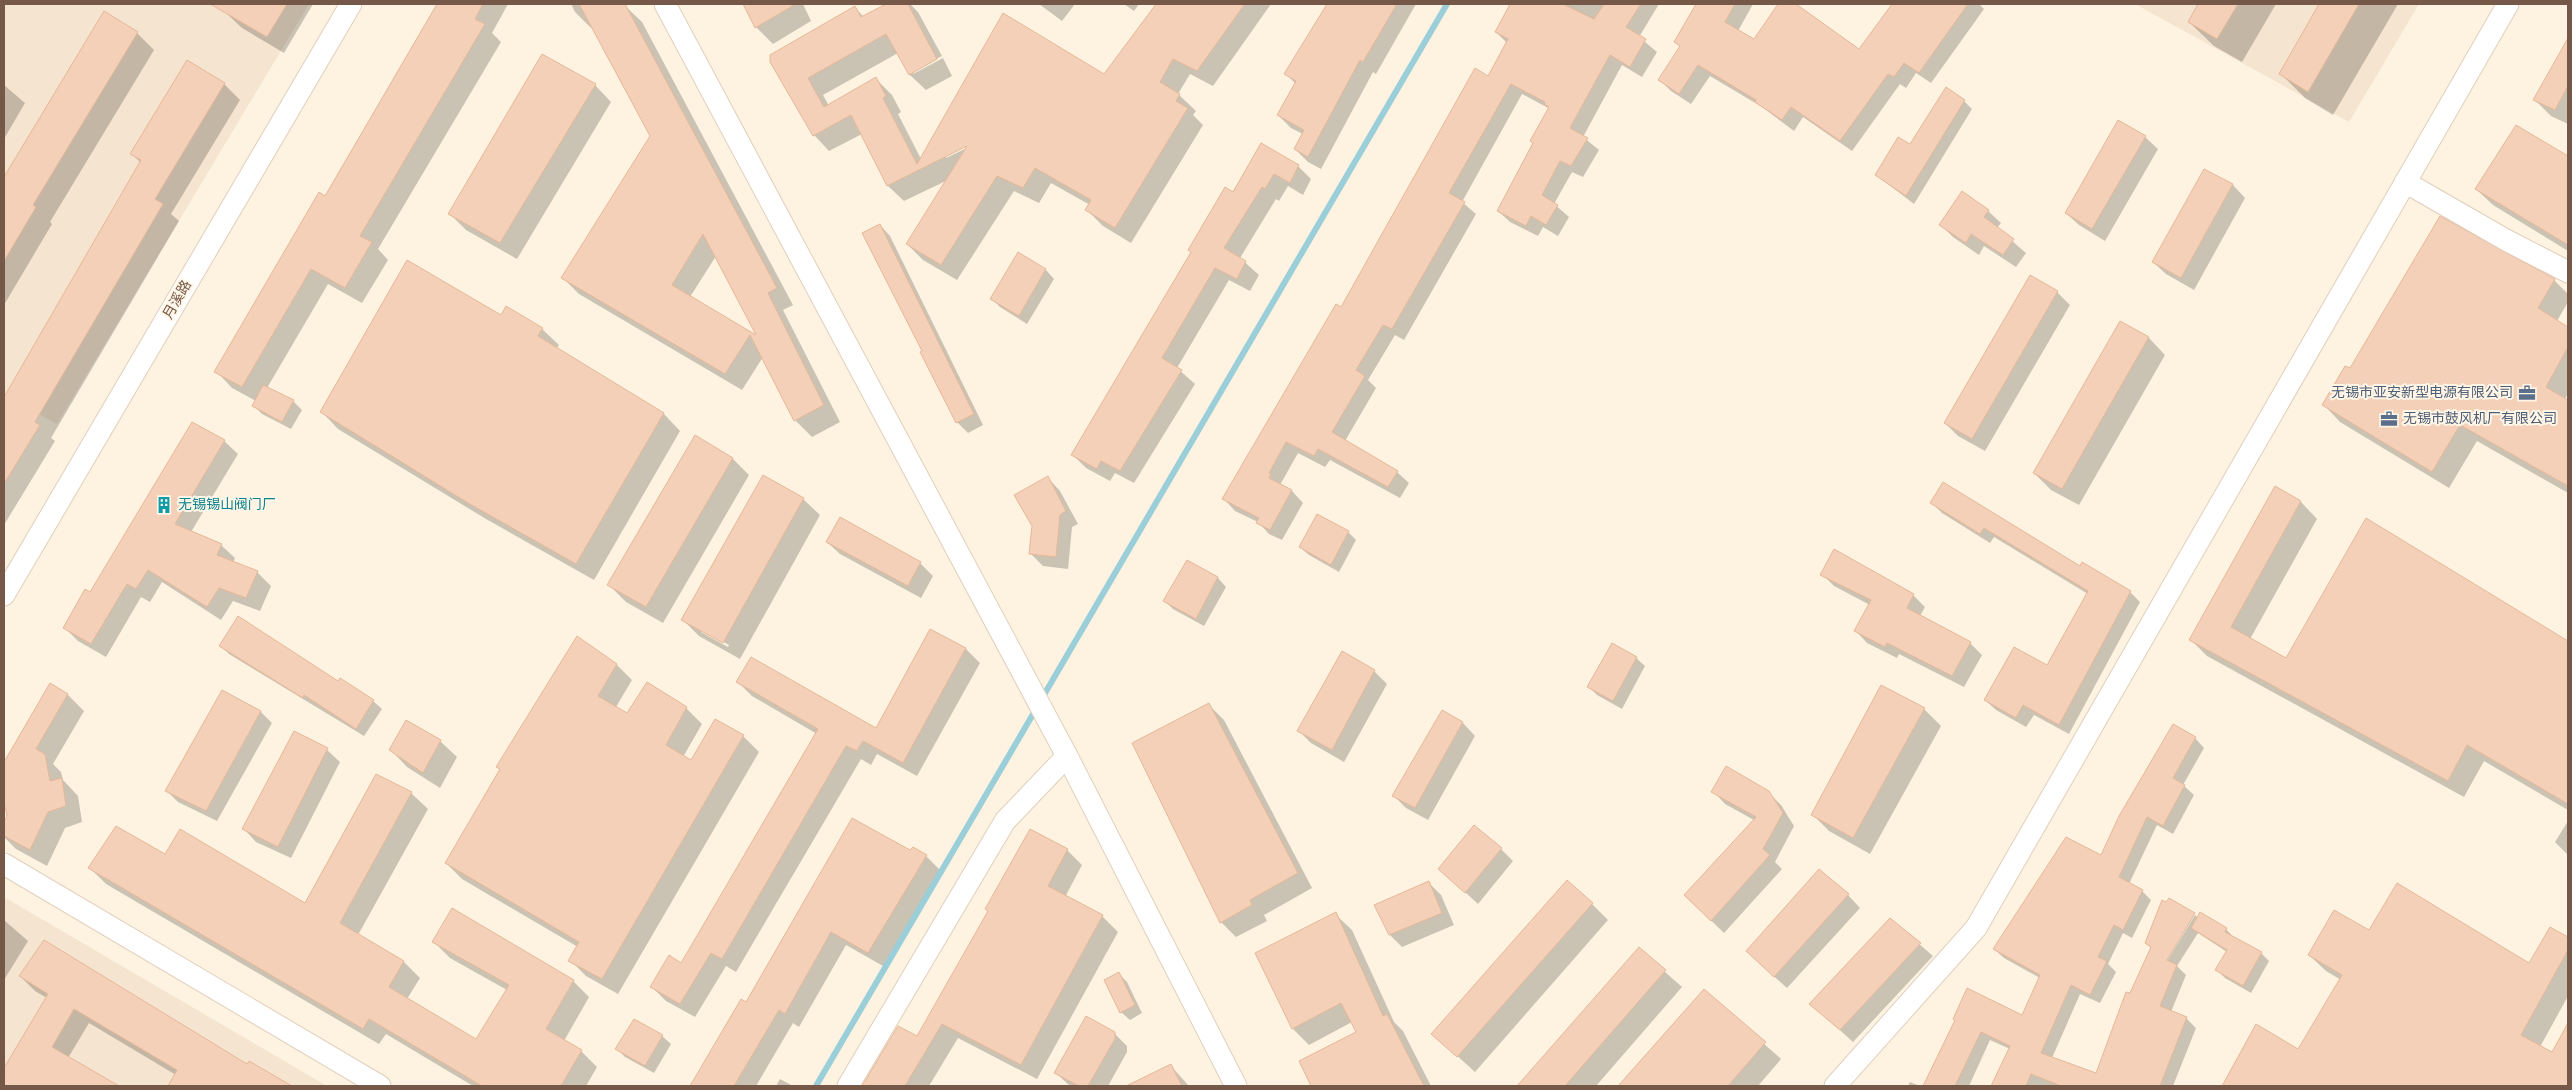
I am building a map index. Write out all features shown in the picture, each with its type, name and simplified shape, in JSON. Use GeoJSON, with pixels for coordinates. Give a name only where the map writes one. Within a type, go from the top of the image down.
{"type":"FeatureCollection","features":[{"type":"Feature","properties":{"kind":"street","name":"月溪路"},"geometry":{"type":"LineString","coordinates":[[4,595],[351,4]]}},
{"type":"Feature","properties":{"kind":"street"},"geometry":{"type":"LineString","coordinates":[[665,4],[1067,756],[1236,1086]]}},
{"type":"Feature","properties":{"kind":"street"},"geometry":{"type":"LineString","coordinates":[[1835,1086],[1976,928],[2508,4]]}},
{"type":"Feature","properties":{"kind":"street"},"geometry":{"type":"LineString","coordinates":[[2405,182],[2506,240],[2568,272]]}},
{"type":"Feature","properties":{"kind":"street"},"geometry":{"type":"LineString","coordinates":[[848,1086],[1005,821],[1067,756]]}},
{"type":"Feature","properties":{"kind":"street"},"geometry":{"type":"LineString","coordinates":[[4,864],[380,1086]]}},
{"type":"Feature","properties":{"kind":"shaded area"},"geometry":{"type":"Polygon","coordinates":[[[4,4],[309,4],[57,424],[4,395],[4,4]]]}},
{"type":"Feature","properties":{"kind":"shaded area"},"geometry":{"type":"Polygon","coordinates":[[[2135,4],[2419,4],[2349,122],[2135,4]]]}},
{"type":"Feature","properties":{"kind":"shaded area"},"geometry":{"type":"Polygon","coordinates":[[[4,897],[327,1086],[4,1086],[4,897]]]}},
{"type":"Feature","properties":{"kind":"building"},"geometry":{"type":"Polygon","coordinates":[[[210,4],[287,4],[267,37],[210,4]]]}},
{"type":"Feature","properties":{"kind":"building"},"geometry":{"type":"Polygon","coordinates":[[[437,4],[483,4],[475,19],[485,24],[360,236],[372,242],[345,288],[311,269],[242,387],[214,372],[319,192],[325,196],[437,4]]]}},
{"type":"Feature","properties":{"kind":"building"},"geometry":{"type":"Polygon","coordinates":[[[579,4],[625,4],[777,288],[768,293],[824,405],[794,421],[750,335],[725,374],[561,278],[650,136],[579,4]],[[703,234],[672,285],[756,335],[703,234]]]}},
{"type":"Feature","properties":{"kind":"building"},"geometry":{"type":"Polygon","coordinates":[[[743,4],[796,4],[755,28],[743,4]]]}},
{"type":"Feature","properties":{"kind":"building"},"geometry":{"type":"Polygon","coordinates":[[[886,4],[908,4],[937,59],[909,75],[886,34],[808,78],[824,107],[876,77],[886,96],[883,98],[917,164],[1003,13],[1104,74],[1156,4],[1245,4],[1197,71],[1173,59],[1160,82],[1180,94],[1176,101],[1188,108],[1115,228],[1085,210],[1091,200],[1035,168],[1023,188],[997,176],[941,265],[906,244],[967,146],[887,186],[851,115],[813,136],[770,62],[770,55],[855,6],[861,17],[886,4]]]}},
{"type":"Feature","properties":{"kind":"building"},"geometry":{"type":"Polygon","coordinates":[[[1327,4],[1397,4],[1363,62],[1360,60],[1308,157],[1294,149],[1304,130],[1277,115],[1296,81],[1284,74],[1327,4]]]}},
{"type":"Feature","properties":{"kind":"building"},"geometry":{"type":"Polygon","coordinates":[[[1510,4],[1563,4],[1594,19],[1604,4],[1641,4],[1626,27],[1646,39],[1630,67],[1610,55],[1570,128],[1588,138],[1571,166],[1560,161],[1542,195],[1558,205],[1546,225],[1531,216],[1526,226],[1497,211],[1533,143],[1530,141],[1549,107],[1544,104],[1545,102],[1511,84],[1449,193],[1465,202],[1392,329],[1383,325],[1356,370],[1365,376],[1332,432],[1398,471],[1388,487],[1318,449],[1314,456],[1286,442],[1269,473],[1271,474],[1269,478],[1292,490],[1270,530],[1256,523],[1259,518],[1222,499],[1336,304],[1341,307],[1475,68],[1488,76],[1508,39],[1495,32],[1510,4]]]}},
{"type":"Feature","properties":{"kind":"building"},"geometry":{"type":"Polygon","coordinates":[[[1696,4],[1735,4],[1725,22],[1754,39],[1778,4],[1796,4],[1859,49],[1892,4],[1968,4],[1919,73],[1904,63],[1894,77],[1888,74],[1840,141],[1791,107],[1782,120],[1755,102],[1756,100],[1698,65],[1679,94],[1658,80],[1680,46],[1674,42],[1696,4]]]}},
{"type":"Feature","properties":{"kind":"building"},"geometry":{"type":"Polygon","coordinates":[[[2198,4],[2238,4],[2217,39],[2188,22],[2198,4]]]}},
{"type":"Feature","properties":{"kind":"building"},"geometry":{"type":"Polygon","coordinates":[[[2319,4],[2359,4],[2308,92],[2279,74],[2319,4]]]}},
{"type":"Feature","properties":{"kind":"building"},"geometry":{"type":"Polygon","coordinates":[[[104,11],[138,32],[33,205],[36,207],[4,261],[4,177],[104,11]]]}},
{"type":"Feature","properties":{"kind":"building"},"geometry":{"type":"Polygon","coordinates":[[[2568,38],[2568,86],[2555,110],[2533,100],[2568,38]]]}},
{"type":"Feature","properties":{"kind":"building"},"geometry":{"type":"Polygon","coordinates":[[[542,54],[596,84],[500,243],[448,214],[542,54]]]}},
{"type":"Feature","properties":{"kind":"building"},"geometry":{"type":"Polygon","coordinates":[[[187,60],[225,83],[155,199],[163,204],[35,422],[40,425],[4,484],[4,397],[141,160],[130,154],[187,60]]]}},
{"type":"Feature","properties":{"kind":"building"},"geometry":{"type":"Polygon","coordinates":[[[1946,87],[1965,100],[1906,196],[1875,175],[1898,137],[1910,144],[1946,87]]]}},
{"type":"Feature","properties":{"kind":"building"},"geometry":{"type":"Polygon","coordinates":[[[2118,120],[2146,136],[2092,229],[2065,213],[2118,120]]]}},
{"type":"Feature","properties":{"kind":"building"},"geometry":{"type":"Polygon","coordinates":[[[2516,125],[2568,156],[2568,245],[2475,189],[2516,125]]]}},
{"type":"Feature","properties":{"kind":"building"},"geometry":{"type":"Polygon","coordinates":[[[1261,143],[1299,165],[1290,183],[1274,174],[1265,189],[1262,187],[1224,248],[1246,261],[1237,279],[1215,268],[1162,358],[1182,370],[1120,471],[1101,461],[1097,469],[1071,455],[1191,252],[1188,250],[1225,187],[1233,192],[1261,143]]]}},
{"type":"Feature","properties":{"kind":"building"},"geometry":{"type":"Polygon","coordinates":[[[2204,169],[2233,184],[2181,278],[2152,262],[2204,169]]]}},
{"type":"Feature","properties":{"kind":"building"},"geometry":{"type":"Polygon","coordinates":[[[1962,191],[1989,210],[1984,217],[2014,239],[2003,255],[1971,234],[1966,243],[1939,225],[1962,191]]]}},
{"type":"Feature","properties":{"kind":"building"},"geometry":{"type":"Polygon","coordinates":[[[2440,216],[2555,279],[2538,308],[2568,327],[2568,347],[2546,387],[2568,400],[2568,486],[2460,425],[2432,472],[2322,405],[2345,366],[2350,368],[2440,216]]]}},
{"type":"Feature","properties":{"kind":"building"},"geometry":{"type":"Polygon","coordinates":[[[880,224],[974,414],[956,423],[862,233],[880,224]]]}},
{"type":"Feature","properties":{"kind":"building"},"geometry":{"type":"Polygon","coordinates":[[[1018,252],[1046,269],[1019,316],[990,299],[1018,252]]]}},
{"type":"Feature","properties":{"kind":"building"},"geometry":{"type":"Polygon","coordinates":[[[407,260],[501,315],[506,306],[543,328],[538,336],[664,413],[576,564],[468,503],[320,412],[407,260]]]}},
{"type":"Feature","properties":{"kind":"building"},"geometry":{"type":"Polygon","coordinates":[[[2030,275],[2058,291],[1972,439],[1944,423],[2030,275]]]}},
{"type":"Feature","properties":{"kind":"building"},"geometry":{"type":"Polygon","coordinates":[[[2120,321],[2149,337],[2062,489],[2033,473],[2120,321]]]}},
{"type":"Feature","properties":{"kind":"building"},"geometry":{"type":"Polygon","coordinates":[[[263,385],[294,400],[282,422],[252,406],[263,385]]]}},
{"type":"Feature","properties":{"kind":"building"},"geometry":{"type":"Polygon","coordinates":[[[192,422],[225,440],[175,524],[222,544],[217,555],[258,571],[246,598],[219,588],[207,607],[148,570],[136,589],[127,584],[91,644],[63,628],[85,589],[90,592],[192,422]]]}},
{"type":"Feature","properties":{"kind":"building"},"geometry":{"type":"Polygon","coordinates":[[[695,435],[733,458],[646,607],[607,585],[695,435]]]}},
{"type":"Feature","properties":{"kind":"building"},"geometry":{"type":"Polygon","coordinates":[[[763,475],[804,498],[723,643],[681,620],[763,475]]]}},
{"type":"Feature","properties":{"kind":"building"},"geometry":{"type":"Polygon","coordinates":[[[1048,476],[1066,511],[1060,515],[1056,557],[1029,554],[1032,526],[1014,495],[1048,476]]]}},
{"type":"Feature","properties":{"kind":"building"},"geometry":{"type":"Polygon","coordinates":[[[1943,482],[2080,566],[2082,562],[2131,591],[2059,725],[2023,705],[2016,718],[1984,700],[2014,647],[2047,665],[2088,591],[1984,528],[1980,534],[1930,503],[1943,482]]]}},
{"type":"Feature","properties":{"kind":"building"},"geometry":{"type":"Polygon","coordinates":[[[2275,486],[2301,501],[2231,627],[2286,658],[2366,518],[2568,641],[2568,804],[2467,745],[2448,781],[2189,640],[2275,486]]]}},
{"type":"Feature","properties":{"kind":"building"},"geometry":{"type":"Polygon","coordinates":[[[1317,514],[1349,531],[1331,565],[1299,547],[1317,514]]]}},
{"type":"Feature","properties":{"kind":"building"},"geometry":{"type":"Polygon","coordinates":[[[840,517],[921,562],[908,586],[826,542],[840,517]]]}},
{"type":"Feature","properties":{"kind":"building"},"geometry":{"type":"Polygon","coordinates":[[[1834,549],[1914,594],[1907,608],[1971,642],[1952,676],[1887,643],[1885,647],[1854,631],[1871,600],[1820,575],[1834,549]]]}},
{"type":"Feature","properties":{"kind":"building"},"geometry":{"type":"Polygon","coordinates":[[[1187,560],[1218,577],[1196,619],[1163,601],[1187,560]]]}},
{"type":"Feature","properties":{"kind":"building"},"geometry":{"type":"Polygon","coordinates":[[[238,616],[338,681],[340,678],[374,700],[356,729],[304,695],[303,698],[219,646],[238,616]]]}},
{"type":"Feature","properties":{"kind":"building"},"geometry":{"type":"Polygon","coordinates":[[[930,629],[966,648],[903,763],[863,741],[857,751],[846,746],[722,959],[711,953],[680,1004],[650,987],[669,955],[681,963],[818,729],[736,682],[751,657],[876,728],[930,629]]]}},
{"type":"Feature","properties":{"kind":"building"},"geometry":{"type":"Polygon","coordinates":[[[577,636],[617,664],[598,696],[627,713],[647,682],[687,707],[666,745],[691,760],[715,719],[744,735],[602,979],[568,961],[579,942],[445,863],[500,769],[496,767],[577,636]]]}},
{"type":"Feature","properties":{"kind":"building"},"geometry":{"type":"Polygon","coordinates":[[[1612,643],[1637,657],[1613,701],[1587,687],[1612,643]]]}},
{"type":"Feature","properties":{"kind":"building"},"geometry":{"type":"Polygon","coordinates":[[[1342,651],[1375,670],[1332,750],[1297,731],[1342,651]]]}},
{"type":"Feature","properties":{"kind":"building"},"geometry":{"type":"Polygon","coordinates":[[[50,683],[68,694],[36,749],[45,754],[50,781],[62,778],[66,806],[48,812],[30,850],[4,836],[4,822],[7,816],[4,802],[4,762],[50,683]]]}},
{"type":"Feature","properties":{"kind":"building"},"geometry":{"type":"Polygon","coordinates":[[[1881,685],[1925,708],[1853,838],[1811,815],[1881,685]]]}},
{"type":"Feature","properties":{"kind":"building"},"geometry":{"type":"Polygon","coordinates":[[[222,690],[261,711],[206,811],[165,791],[222,690]]]}},
{"type":"Feature","properties":{"kind":"building"},"geometry":{"type":"Polygon","coordinates":[[[1209,703],[1298,873],[1250,900],[1252,905],[1220,923],[1132,743],[1209,703]]]}},
{"type":"Feature","properties":{"kind":"building"},"geometry":{"type":"Polygon","coordinates":[[[1442,710],[1463,722],[1415,808],[1392,796],[1442,710]]]}},
{"type":"Feature","properties":{"kind":"building"},"geometry":{"type":"Polygon","coordinates":[[[406,720],[441,740],[423,773],[389,750],[406,720]]]}},
{"type":"Feature","properties":{"kind":"building"},"geometry":{"type":"Polygon","coordinates":[[[2173,724],[2196,737],[2173,778],[2185,785],[2163,826],[2147,817],[2119,877],[2143,890],[2123,930],[2114,925],[2098,957],[2107,961],[2090,995],[2071,985],[2041,1053],[2096,1073],[2126,992],[2130,993],[2151,947],[2145,943],[2162,900],[2166,902],[2169,898],[2195,913],[2167,960],[2177,965],[2160,1006],[2187,1017],[2160,1086],[2061,1086],[2031,1074],[2026,1086],[1991,1086],[2010,1046],[1981,1032],[1955,1086],[1923,1086],[1955,1020],[1953,1019],[1967,988],[2022,1015],[2040,975],[1993,949],[2066,837],[2101,855],[2119,816],[2173,724]]]}},
{"type":"Feature","properties":{"kind":"building"},"geometry":{"type":"Polygon","coordinates":[[[294,731],[328,748],[278,847],[242,829],[294,731]]]}},
{"type":"Feature","properties":{"kind":"building"},"geometry":{"type":"Polygon","coordinates":[[[1726,766],[1769,791],[1783,813],[1763,849],[1770,855],[1711,921],[1684,895],[1756,817],[1711,792],[1726,766]]]}},
{"type":"Feature","properties":{"kind":"building"},"geometry":{"type":"Polygon","coordinates":[[[376,774],[412,792],[340,923],[404,961],[389,987],[476,1039],[509,985],[432,942],[452,908],[574,980],[546,1029],[582,1050],[561,1086],[482,1086],[369,1019],[363,1029],[88,868],[116,826],[165,854],[180,829],[305,903],[376,774]]]}},
{"type":"Feature","properties":{"kind":"building"},"geometry":{"type":"Polygon","coordinates":[[[852,818],[910,850],[913,847],[927,855],[868,953],[831,932],[785,1014],[779,1010],[734,1086],[690,1086],[741,999],[746,1002],[852,818]]]}},
{"type":"Feature","properties":{"kind":"building"},"geometry":{"type":"Polygon","coordinates":[[[1474,825],[1502,848],[1465,893],[1438,869],[1474,825]]]}},
{"type":"Feature","properties":{"kind":"building"},"geometry":{"type":"Polygon","coordinates":[[[1030,829],[1068,849],[1048,886],[1103,915],[1021,1065],[942,1024],[905,1086],[862,1086],[898,1026],[917,1036],[988,911],[985,909],[1030,829]]]}},
{"type":"Feature","properties":{"kind":"building"},"geometry":{"type":"Polygon","coordinates":[[[1819,869],[1849,894],[1774,977],[1746,951],[1819,869]]]}},
{"type":"Feature","properties":{"kind":"building"},"geometry":{"type":"Polygon","coordinates":[[[1567,880],[1593,903],[1457,1057],[1431,1034],[1567,880]]]}},
{"type":"Feature","properties":{"kind":"building"},"geometry":{"type":"Polygon","coordinates":[[[1429,881],[1442,913],[1389,935],[1374,905],[1429,881]]]}},
{"type":"Feature","properties":{"kind":"building"},"geometry":{"type":"Polygon","coordinates":[[[2397,883],[2529,963],[2550,927],[2568,937],[2568,950],[2521,1035],[2552,1052],[2568,1023],[2568,1086],[2222,1086],[2256,1024],[2298,1049],[2342,975],[2308,955],[2334,910],[2369,930],[2397,883]]]}},
{"type":"Feature","properties":{"kind":"building"},"geometry":{"type":"Polygon","coordinates":[[[1336,912],[1383,1016],[1387,1014],[1424,1086],[1311,1086],[1299,1061],[1356,1032],[1341,1003],[1292,1029],[1255,953],[1336,912]]]}},
{"type":"Feature","properties":{"kind":"building"},"geometry":{"type":"Polygon","coordinates":[[[2200,912],[2227,928],[2225,932],[2262,952],[2243,986],[2215,970],[2227,950],[2191,928],[2200,912]]]}},
{"type":"Feature","properties":{"kind":"building"},"geometry":{"type":"Polygon","coordinates":[[[1890,918],[1921,943],[1840,1030],[1809,1004],[1890,918]]]}},
{"type":"Feature","properties":{"kind":"building"},"geometry":{"type":"Polygon","coordinates":[[[44,940],[247,1064],[249,1061],[292,1086],[168,1086],[177,1070],[74,1009],[52,1047],[119,1086],[4,1086],[4,1068],[48,994],[19,976],[44,940]]]}},
{"type":"Feature","properties":{"kind":"building"},"geometry":{"type":"Polygon","coordinates":[[[1639,947],[1666,970],[1565,1086],[1517,1086],[1639,947]]]}},
{"type":"Feature","properties":{"kind":"building"},"geometry":{"type":"Polygon","coordinates":[[[1119,972],[1135,1005],[1120,1013],[1104,980],[1119,972]]]}},
{"type":"Feature","properties":{"kind":"building"},"geometry":{"type":"Polygon","coordinates":[[[1704,989],[1766,1042],[1728,1086],[1618,1086],[1704,989]]]}},
{"type":"Feature","properties":{"kind":"building"},"geometry":{"type":"Polygon","coordinates":[[[1086,1016],[1115,1032],[1115,1039],[1088,1086],[1079,1086],[1054,1073],[1086,1016]]]}},
{"type":"Feature","properties":{"kind":"building"},"geometry":{"type":"Polygon","coordinates":[[[634,1019],[663,1035],[645,1066],[615,1049],[634,1019]]]}},
{"type":"Feature","properties":{"kind":"building"},"geometry":{"type":"Polygon","coordinates":[[[1171,1064],[1182,1086],[1126,1086],[1171,1064]]]}},
{"type":"Feature","properties":{"kind":"waterway"},"geometry":{"type":"LineString","coordinates":[[1041,700],[1447,4]]}},
{"type":"Feature","properties":{"kind":"waterway"},"geometry":{"type":"LineString","coordinates":[[816,1086],[1036,709]]}},
{"type":"Feature","properties":{"kind":"place","name":"无锡市亚安新型电源有限公司"},"geometry":{"type":"Point","coordinates":[2527,393]}},
{"type":"Feature","properties":{"kind":"place","name":"无锡市鼓风机厂有限公司"},"geometry":{"type":"Point","coordinates":[2389,419]}},
{"type":"Feature","properties":{"kind":"place","name":"无锡锡山阀门厂"},"geometry":{"type":"Point","coordinates":[164,505]}}]}
